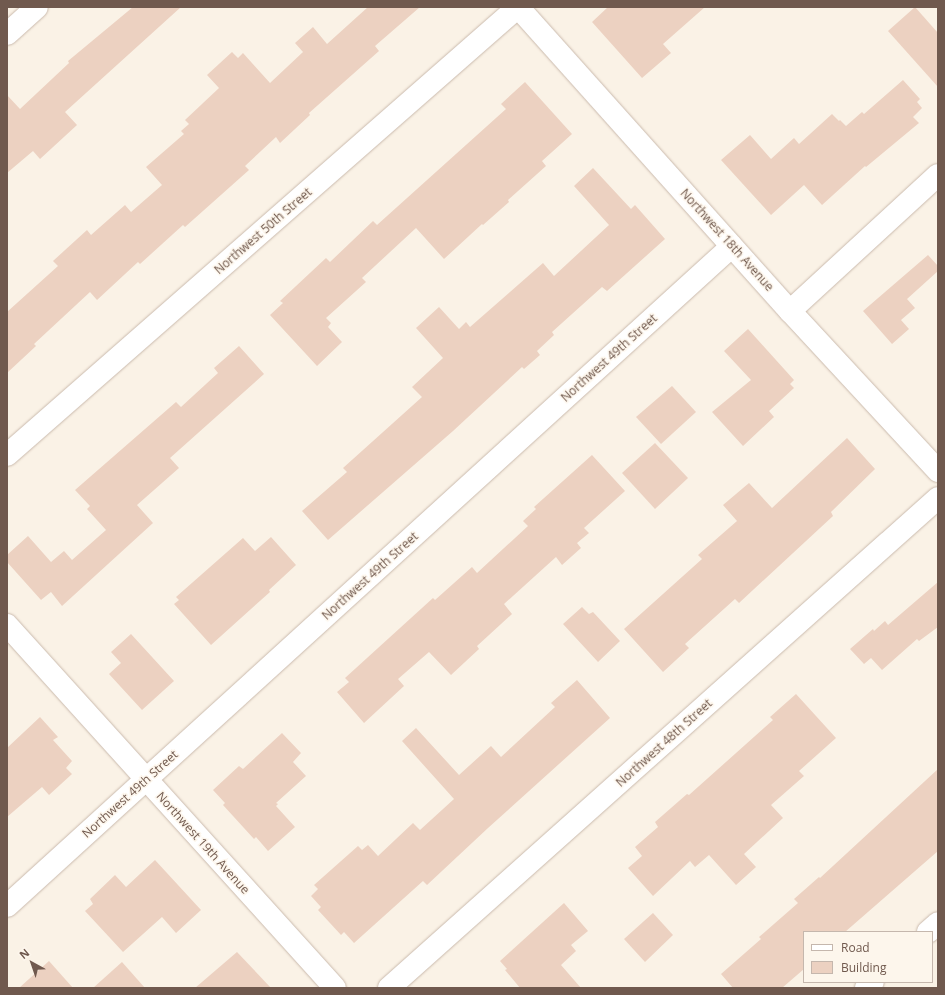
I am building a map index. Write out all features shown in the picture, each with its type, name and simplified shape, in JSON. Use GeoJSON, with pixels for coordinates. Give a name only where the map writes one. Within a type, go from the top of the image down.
{"type":"FeatureCollection","features":[{"type":"Feature","properties":{"kind":"street"},"geometry":{"type":"LineString","coordinates":[[7,34],[37,7]]}},
{"type":"Feature","properties":{"kind":"street","name":"Northwest 18th Avenue"},"geometry":{"type":"LineString","coordinates":[[518,7],[790,311],[938,471]]}},
{"type":"Feature","properties":{"kind":"street","name":"Northwest 50th Street"},"geometry":{"type":"LineString","coordinates":[[7,455],[518,7]]}},
{"type":"Feature","properties":{"kind":"street"},"geometry":{"type":"LineString","coordinates":[[790,311],[938,175]]}},
{"type":"Feature","properties":{"kind":"street","name":"Northwest 49th Street"},"geometry":{"type":"LineString","coordinates":[[7,906],[732,246]]}},
{"type":"Feature","properties":{"kind":"street","name":"Northwest 48th Street"},"geometry":{"type":"LineString","coordinates":[[390,988],[938,498]]}},
{"type":"Feature","properties":{"kind":"street","name":"Northwest 19th Avenue"},"geometry":{"type":"LineString","coordinates":[[7,625],[335,988]]}},
{"type":"Feature","properties":{"kind":"street"},"geometry":{"type":"LineString","coordinates":[[929,931],[938,923]]}},
{"type":"Feature","properties":{"kind":"building"},"geometry":{"type":"Polygon","coordinates":[[[133,7],[181,7],[65,112],[77,125],[40,159],[33,151],[7,173],[7,95],[20,109],[69,63],[68,61],[133,7]]]}},
{"type":"Feature","properties":{"kind":"building"},"geometry":{"type":"Polygon","coordinates":[[[368,7],[420,7],[375,46],[379,51],[309,113],[310,115],[280,143],[276,137],[245,166],[249,170],[185,227],[183,225],[140,264],[138,262],[97,300],[90,292],[34,344],[36,346],[7,373],[7,312],[58,266],[53,261],[87,230],[91,235],[125,205],[131,212],[162,185],[146,167],[184,134],[181,131],[189,124],[185,120],[219,88],[207,75],[232,52],[238,58],[243,53],[270,83],[303,52],[295,43],[313,27],[327,44],[368,7]]]}},
{"type":"Feature","properties":{"kind":"building"},"geometry":{"type":"Polygon","coordinates":[[[608,7],[705,7],[663,44],[671,53],[642,78],[592,22],[608,7]]]}},
{"type":"Feature","properties":{"kind":"building"},"geometry":{"type":"Polygon","coordinates":[[[915,7],[938,33],[938,87],[888,31],[915,7]]]}},
{"type":"Feature","properties":{"kind":"building"},"geometry":{"type":"Polygon","coordinates":[[[903,80],[920,99],[917,102],[922,108],[913,117],[919,123],[866,167],[865,166],[822,205],[804,185],[771,215],[721,160],[750,135],[771,159],[794,138],[799,144],[832,114],[846,126],[862,112],[864,114],[903,80]]]}},
{"type":"Feature","properties":{"kind":"building"},"geometry":{"type":"Polygon","coordinates":[[[525,82],[572,134],[542,161],[546,166],[508,200],[509,202],[483,225],[482,224],[444,259],[416,228],[362,278],[366,282],[326,318],[331,323],[328,327],[342,342],[317,366],[270,315],[283,303],[280,301],[326,258],[330,262],[373,221],[377,225],[506,109],[501,104],[525,82]]]}},
{"type":"Feature","properties":{"kind":"building"},"geometry":{"type":"Polygon","coordinates":[[[593,168],[631,209],[635,205],[665,239],[607,291],[602,287],[552,332],[554,335],[537,351],[540,355],[524,369],[522,367],[453,431],[328,540],[302,511],[347,472],[343,468],[422,397],[412,387],[443,358],[416,328],[439,307],[459,329],[466,322],[470,327],[543,263],[554,276],[609,225],[574,186],[593,168]]]}},
{"type":"Feature","properties":{"kind":"building"},"geometry":{"type":"Polygon","coordinates":[[[928,255],[938,266],[938,271],[907,299],[915,308],[901,320],[909,329],[892,344],[863,311],[928,255]]]}},
{"type":"Feature","properties":{"kind":"building"},"geometry":{"type":"Polygon","coordinates":[[[748,329],[794,380],[790,384],[794,388],[769,411],[774,417],[743,446],[712,412],[751,380],[724,351],[748,329]]]}},
{"type":"Feature","properties":{"kind":"building"},"geometry":{"type":"Polygon","coordinates":[[[239,346],[264,374],[170,458],[179,468],[137,505],[153,523],[62,606],[51,592],[41,600],[7,562],[7,555],[28,536],[51,562],[64,551],[72,560],[106,530],[87,509],[90,506],[75,490],[176,402],[181,407],[218,373],[214,368],[239,346]]]}},
{"type":"Feature","properties":{"kind":"building"},"geometry":{"type":"Polygon","coordinates":[[[672,386],[696,412],[661,444],[636,417],[672,386]]]}},
{"type":"Feature","properties":{"kind":"building"},"geometry":{"type":"Polygon","coordinates":[[[847,438],[875,469],[831,512],[833,516],[739,603],[735,599],[685,644],[689,648],[663,672],[624,629],[702,559],[698,555],[737,521],[723,505],[749,483],[772,508],[847,438]]]}},
{"type":"Feature","properties":{"kind":"building"},"geometry":{"type":"Polygon","coordinates":[[[655,443],[688,478],[655,509],[622,473],[655,443]]]}},
{"type":"Feature","properties":{"kind":"building"},"geometry":{"type":"Polygon","coordinates":[[[592,455],[625,491],[584,528],[589,533],[577,543],[581,548],[562,565],[556,557],[504,604],[512,614],[477,646],[479,649],[451,675],[429,652],[398,679],[404,686],[364,723],[337,692],[349,682],[345,678],[433,598],[435,600],[472,567],[477,573],[528,526],[523,521],[536,509],[534,507],[592,455]]]}},
{"type":"Feature","properties":{"kind":"building"},"geometry":{"type":"Polygon","coordinates":[[[271,537],[296,565],[269,590],[270,592],[211,645],[174,604],[179,600],[176,597],[243,538],[255,551],[271,537]]]}},
{"type":"Feature","properties":{"kind":"building"},"geometry":{"type":"Polygon","coordinates":[[[938,582],[938,627],[919,641],[917,639],[882,670],[871,658],[864,664],[850,649],[873,629],[874,631],[885,621],[888,625],[938,582]]]}},
{"type":"Feature","properties":{"kind":"building"},"geometry":{"type":"Polygon","coordinates":[[[582,607],[589,614],[593,612],[620,641],[598,662],[563,624],[582,607]]]}},
{"type":"Feature","properties":{"kind":"building"},"geometry":{"type":"Polygon","coordinates":[[[131,634],[174,681],[142,710],[109,674],[121,663],[111,652],[131,634]]]}},
{"type":"Feature","properties":{"kind":"building"},"geometry":{"type":"Polygon","coordinates":[[[577,680],[610,718],[427,885],[423,881],[354,943],[344,932],[341,935],[318,910],[321,907],[311,896],[318,889],[314,885],[358,846],[362,850],[368,845],[378,856],[413,823],[420,830],[454,799],[402,741],[416,728],[459,775],[491,746],[501,757],[555,707],[551,703],[577,680]]]}},
{"type":"Feature","properties":{"kind":"building"},"geometry":{"type":"Polygon","coordinates":[[[796,694],[836,738],[799,771],[804,776],[771,805],[783,818],[744,854],[756,867],[736,885],[709,855],[695,867],[690,861],[653,896],[628,868],[642,856],[635,847],[658,827],[655,822],[687,794],[689,795],[773,720],[770,717],[796,694]]]}},
{"type":"Feature","properties":{"kind":"building"},"geometry":{"type":"Polygon","coordinates":[[[40,717],[58,737],[53,740],[72,761],[66,768],[72,774],[49,795],[42,787],[7,817],[7,748],[40,717]]]}},
{"type":"Feature","properties":{"kind":"building"},"geometry":{"type":"Polygon","coordinates":[[[282,733],[301,753],[293,762],[306,776],[276,803],[278,804],[276,806],[295,827],[268,851],[256,837],[254,839],[223,805],[225,803],[213,790],[239,766],[243,769],[282,733]]]}},
{"type":"Feature","properties":{"kind":"building"},"geometry":{"type":"Polygon","coordinates":[[[938,769],[938,851],[846,931],[803,931],[803,970],[782,988],[733,988],[721,974],[761,939],[759,937],[798,903],[794,899],[819,877],[820,878],[938,769]]]}},
{"type":"Feature","properties":{"kind":"building"},"geometry":{"type":"Polygon","coordinates":[[[155,860],[201,910],[176,933],[162,917],[123,952],[85,911],[93,904],[90,899],[115,875],[126,887],[155,860]]]}},
{"type":"Feature","properties":{"kind":"building"},"geometry":{"type":"Polygon","coordinates":[[[564,903],[588,931],[571,945],[576,951],[561,965],[581,988],[520,988],[505,970],[507,969],[500,961],[564,903]]]}},
{"type":"Feature","properties":{"kind":"building"},"geometry":{"type":"Polygon","coordinates":[[[653,913],[673,935],[645,962],[624,939],[653,913]]]}},
{"type":"Feature","properties":{"kind":"building"},"geometry":{"type":"Polygon","coordinates":[[[237,952],[271,988],[195,988],[237,952]]]}},
{"type":"Feature","properties":{"kind":"building"},"geometry":{"type":"Polygon","coordinates":[[[49,961],[73,988],[19,988],[49,961]]]}},
{"type":"Feature","properties":{"kind":"building"},"geometry":{"type":"Polygon","coordinates":[[[122,962],[145,988],[93,988],[122,962]]]}}]}
